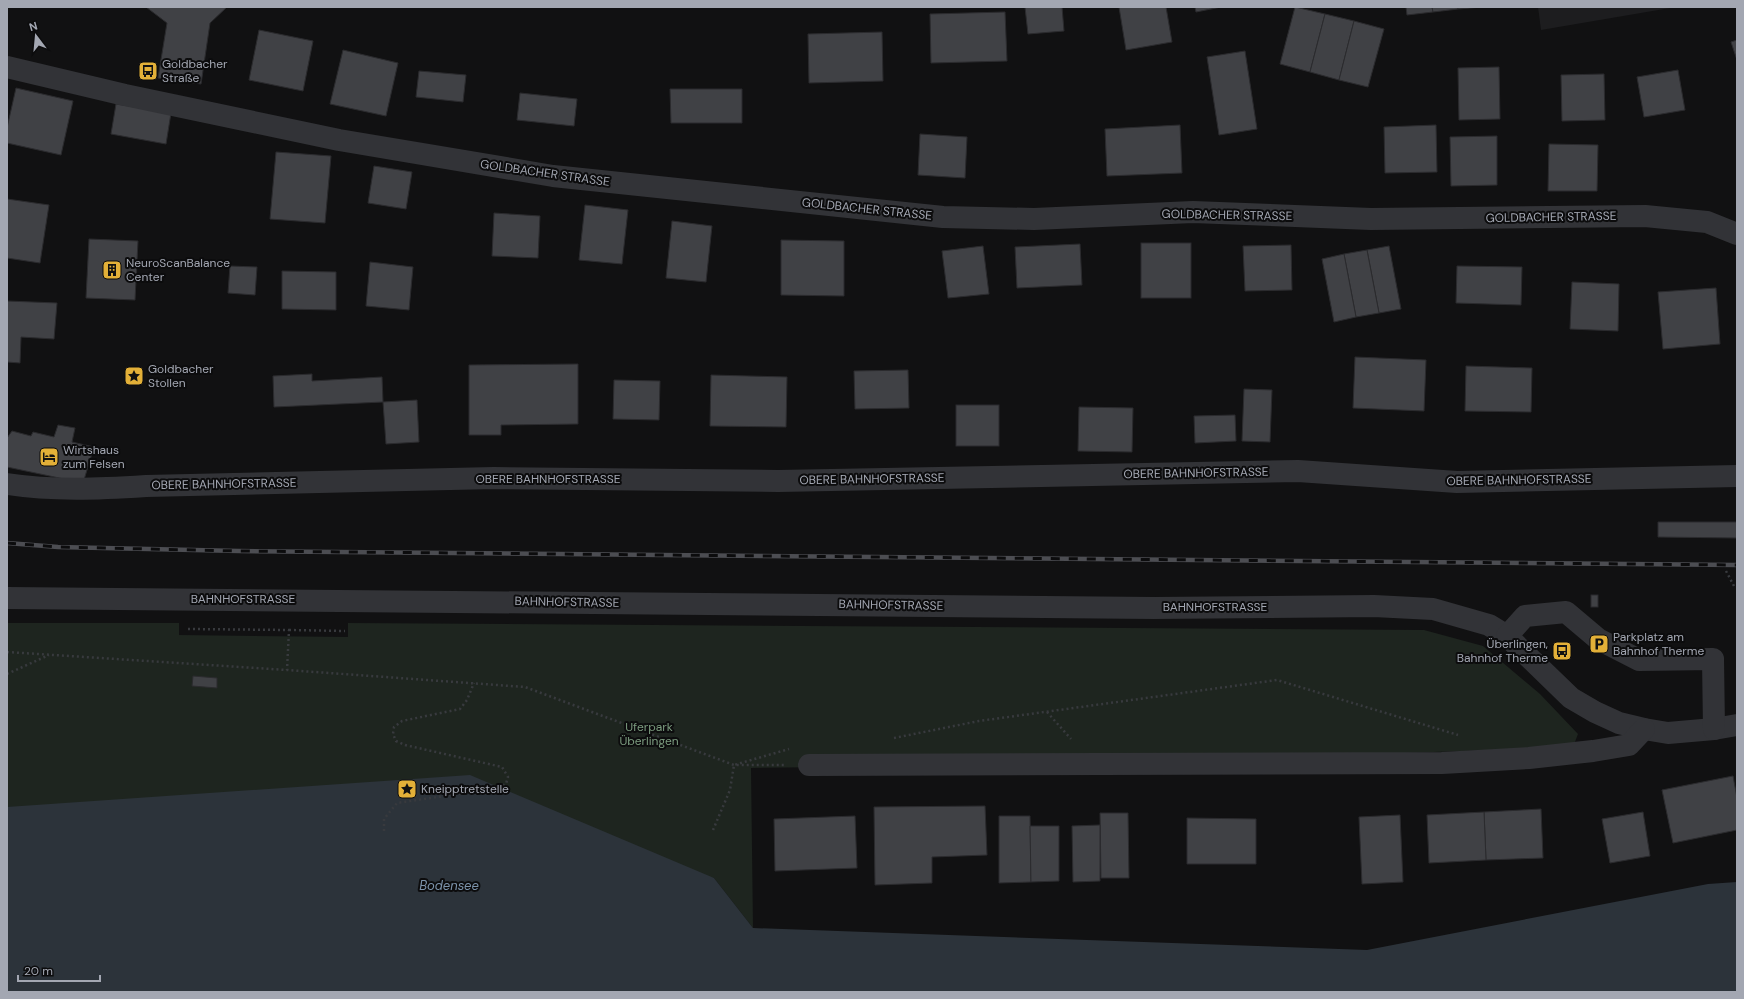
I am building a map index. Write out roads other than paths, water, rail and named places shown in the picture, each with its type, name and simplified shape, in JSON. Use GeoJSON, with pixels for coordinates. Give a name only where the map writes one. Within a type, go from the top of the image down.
{"type":"FeatureCollection","features":[{"type":"Feature","properties":{"kind":"street","name":"GOLDBACHER STRASSE"},"geometry":{"type":"LineString","coordinates":[[7,67],[125,95],[339,140],[553,176],[943,218],[1034,219],[1193,212],[1371,219],[1644,216],[1707,222],[1737,234]]}},
{"type":"Feature","properties":{"kind":"street","name":"OBERE BAHNHOFSTRASSE"},"geometry":{"type":"LineString","coordinates":[[7,484],[34,488],[89,490],[146,486],[487,478],[778,481],[1298,471],[1457,482],[1737,476]]}},
{"type":"Feature","properties":{"kind":"street","name":"BAHNHOFSTRASSE"},"geometry":{"type":"LineString","coordinates":[[7,598],[1154,608],[1374,606],[1433,609],[1489,625],[1507,636],[1571,698],[1595,712],[1619,723],[1644,729],[1668,732],[1714,730],[1737,725]]}},
{"type":"Feature","properties":{"kind":"street"},"geometry":{"type":"LineString","coordinates":[[1507,636],[1524,616],[1566,612],[1598,639],[1639,660],[1713,659],[1714,730]]}},
{"type":"Feature","properties":{"kind":"street"},"geometry":{"type":"LineString","coordinates":[[809,765],[1442,763],[1529,758],[1629,745],[1644,729]]}},
{"type":"Feature","properties":{"kind":"water","name":"Bodensee"},"geometry":{"type":"Polygon","coordinates":[[[470,775],[714,878],[753,928],[1367,950],[1708,884],[1737,882],[1737,992],[7,992],[7,807],[470,775]]]}},
{"type":"Feature","properties":{"kind":"railway"},"geometry":{"type":"LineString","coordinates":[[7,543],[58,547],[239,551],[1737,565]]}},
{"type":"Feature","properties":{"kind":"place","name":"Goldbacher Straße"},"geometry":{"type":"Point","coordinates":[148,71]}},
{"type":"Feature","properties":{"kind":"place","name":"NeuroScanBalance Center"},"geometry":{"type":"Point","coordinates":[112,270]}},
{"type":"Feature","properties":{"kind":"place","name":"Goldbacher Stollen"},"geometry":{"type":"Point","coordinates":[134,376]}},
{"type":"Feature","properties":{"kind":"place","name":"Wirtshaus zum Felsen"},"geometry":{"type":"Point","coordinates":[49,457]}},
{"type":"Feature","properties":{"kind":"place","name":"Parkplatz am Bahnhof Therme"},"geometry":{"type":"Point","coordinates":[1599,644]}},
{"type":"Feature","properties":{"kind":"place","name":"Überlingen, Bahnhof Therme"},"geometry":{"type":"Point","coordinates":[1562,651]}},
{"type":"Feature","properties":{"kind":"place","name":"Kneipptretstelle"},"geometry":{"type":"Point","coordinates":[407,789]}},
{"type":"Feature","properties":{"kind":"park label","name":"Uferpark Überlingen"},"geometry":{"type":"Point","coordinates":[649,734]}}]}
